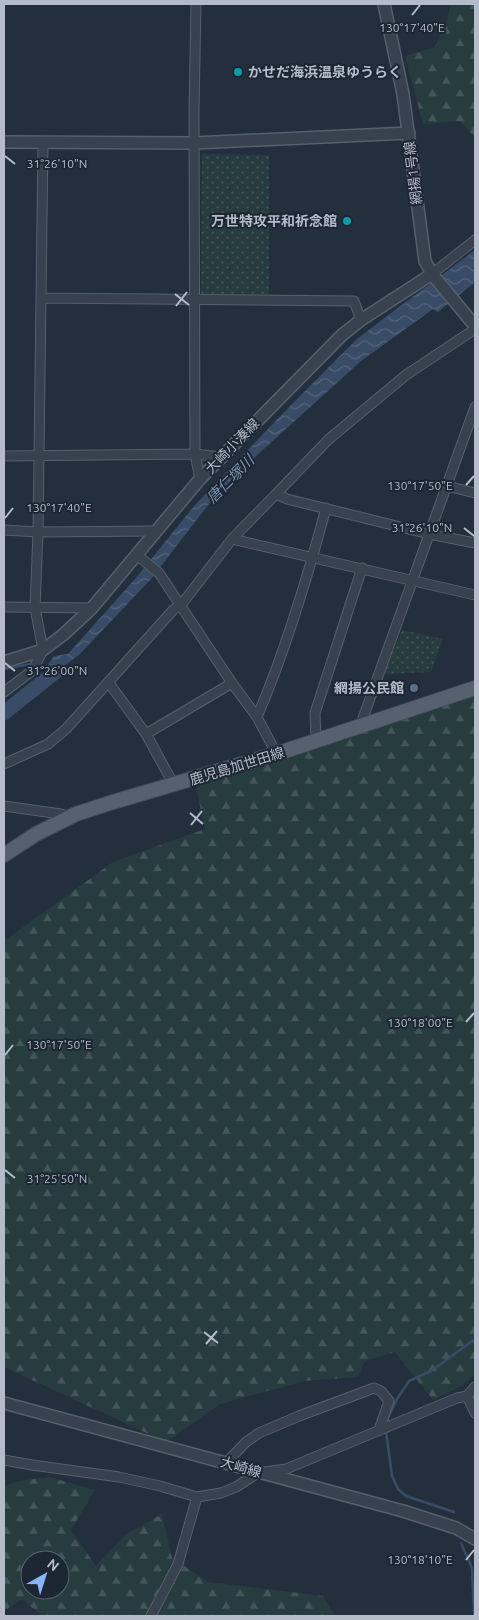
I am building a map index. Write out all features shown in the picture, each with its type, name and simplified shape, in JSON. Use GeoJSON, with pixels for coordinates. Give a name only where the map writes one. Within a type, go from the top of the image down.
{"type":"FeatureCollection","features":[{"type":"Feature","properties":{"kind":"main road","name":"鹿児島加世田線"},"geometry":{"type":"LineString","coordinates":[[4,855],[36,834],[69,818],[113,802],[278,754],[475,688]]}},
{"type":"Feature","properties":{"kind":"street"},"geometry":{"type":"LineString","coordinates":[[196,4],[194,143],[195,454],[200,479]]}},
{"type":"Feature","properties":{"kind":"street","name":"網揚1号線"},"geometry":{"type":"LineString","coordinates":[[384,4],[403,94],[425,261],[432,274],[475,327]]}},
{"type":"Feature","properties":{"kind":"street"},"geometry":{"type":"LineString","coordinates":[[4,142],[194,143],[408,133]]}},
{"type":"Feature","properties":{"kind":"street"},"geometry":{"type":"LineString","coordinates":[[4,692],[33,670],[43,650],[35,608],[40,456],[43,142]]}},
{"type":"Feature","properties":{"kind":"street","name":"大崎小湊線"},"geometry":{"type":"LineString","coordinates":[[4,662],[43,650],[64,634],[141,558],[157,531],[220,457],[342,335],[360,320],[432,274],[475,240]]}},
{"type":"Feature","properties":{"kind":"street"},"geometry":{"type":"LineString","coordinates":[[42,298],[354,301],[360,320]]}},
{"type":"Feature","properties":{"kind":"street"},"geometry":{"type":"LineString","coordinates":[[4,764],[48,744],[73,722],[174,609],[180,605],[232,539],[329,438],[406,375],[475,327]]}},
{"type":"Feature","properties":{"kind":"street"},"geometry":{"type":"LineString","coordinates":[[362,725],[475,407]]}},
{"type":"Feature","properties":{"kind":"street"},"geometry":{"type":"LineString","coordinates":[[4,456],[195,454],[220,457]]}},
{"type":"Feature","properties":{"kind":"street"},"geometry":{"type":"LineString","coordinates":[[447,486],[475,493]]}},
{"type":"Feature","properties":{"kind":"street"},"geometry":{"type":"LineString","coordinates":[[276,494],[286,499],[429,534],[475,543]]}},
{"type":"Feature","properties":{"kind":"street"},"geometry":{"type":"LineString","coordinates":[[257,717],[275,677],[326,508]]}},
{"type":"Feature","properties":{"kind":"street"},"geometry":{"type":"LineString","coordinates":[[4,530],[38,532],[157,531]]}},
{"type":"Feature","properties":{"kind":"street"},"geometry":{"type":"LineString","coordinates":[[232,539],[475,595]]}},
{"type":"Feature","properties":{"kind":"street"},"geometry":{"type":"LineString","coordinates":[[141,558],[159,573],[232,683],[257,717],[278,754]]}},
{"type":"Feature","properties":{"kind":"street"},"geometry":{"type":"LineString","coordinates":[[316,741],[315,713],[362,568]]}},
{"type":"Feature","properties":{"kind":"street"},"geometry":{"type":"LineString","coordinates":[[4,607],[92,608]]}},
{"type":"Feature","properties":{"kind":"street"},"geometry":{"type":"LineString","coordinates":[[109,682],[146,734],[174,785]]}},
{"type":"Feature","properties":{"kind":"street"},"geometry":{"type":"LineString","coordinates":[[146,734],[232,683]]}},
{"type":"Feature","properties":{"kind":"street"},"geometry":{"type":"LineString","coordinates":[[4,806],[61,814],[69,818]]}},
{"type":"Feature","properties":{"kind":"street"},"geometry":{"type":"LineString","coordinates":[[4,1460],[119,1477],[197,1497],[221,1493],[236,1487],[258,1473],[286,1469],[457,1398],[467,1396],[475,1387]]}},
{"type":"Feature","properties":{"kind":"street"},"geometry":{"type":"LineString","coordinates":[[226,1463],[246,1442],[260,1433],[374,1388],[381,1390],[389,1401],[379,1430]]}},
{"type":"Feature","properties":{"kind":"street"},"geometry":{"type":"LineString","coordinates":[[467,1396],[475,1413]]}},
{"type":"Feature","properties":{"kind":"street","name":"大崎線"},"geometry":{"type":"LineString","coordinates":[[4,1403],[403,1511],[456,1528],[475,1539]]}},
{"type":"Feature","properties":{"kind":"street"},"geometry":{"type":"LineString","coordinates":[[151,1616],[178,1564],[197,1497]]}},
{"type":"Feature","properties":{"kind":"green space"},"geometry":{"type":"Polygon","coordinates":[[[451,4],[475,4],[475,138],[460,121],[423,124],[405,56],[435,47],[446,24],[451,4]]]}},
{"type":"Feature","properties":{"kind":"green space"},"geometry":{"type":"Polygon","coordinates":[[[202,154],[269,155],[269,299],[201,297],[202,154]]]}},
{"type":"Feature","properties":{"kind":"green space"},"geometry":{"type":"Polygon","coordinates":[[[402,630],[443,639],[431,672],[384,674],[402,630]]]}},
{"type":"Feature","properties":{"kind":"green space"},"geometry":{"type":"Polygon","coordinates":[[[475,689],[475,1374],[463,1385],[433,1400],[395,1352],[368,1360],[363,1364],[358,1377],[305,1381],[220,1404],[166,1442],[4,1367],[4,941],[113,862],[205,829],[196,787],[475,689]]]}},
{"type":"Feature","properties":{"kind":"green space"},"geometry":{"type":"Polygon","coordinates":[[[49,1477],[95,1490],[71,1530],[96,1566],[125,1535],[162,1514],[172,1558],[208,1582],[323,1596],[335,1616],[42,1616],[23,1600],[70,1600],[70,1550],[20,1550],[20,1600],[4,1611],[4,1486],[20,1481],[49,1477]]]}},
{"type":"Feature","properties":{"kind":"water"},"geometry":{"type":"Polygon","coordinates":[[[475,250],[475,282],[438,312],[433,309],[361,361],[244,467],[212,500],[151,579],[80,654],[44,681],[51,668],[47,666],[54,656],[68,654],[135,579],[195,505],[358,338],[475,250]]]}},
{"type":"Feature","properties":{"kind":"waterway"},"geometry":{"type":"LineString","coordinates":[[4,669],[30,664]]}},
{"type":"Feature","properties":{"kind":"waterway","name":"唐仁塚川"},"geometry":{"type":"LineString","coordinates":[[4,713],[59,669]]}},
{"type":"Feature","properties":{"kind":"waterway"},"geometry":{"type":"LineString","coordinates":[[387,1425],[388,1418],[397,1399],[409,1381],[431,1371],[475,1339]]}},
{"type":"Feature","properties":{"kind":"waterway"},"geometry":{"type":"LineString","coordinates":[[386,1431],[392,1476],[398,1489],[406,1496],[454,1512]]}},
{"type":"Feature","properties":{"kind":"waterway"},"geometry":{"type":"LineString","coordinates":[[461,1543],[472,1568],[474,1616]]}},
{"type":"Feature","properties":{"kind":"place","name":"かせだ海浜温泉ゆうらく"},"geometry":{"type":"Point","coordinates":[238,72]}},
{"type":"Feature","properties":{"kind":"place","name":"万世特攻平和祈念館"},"geometry":{"type":"Point","coordinates":[347,221]}},
{"type":"Feature","properties":{"kind":"place","name":"網揚公民館"},"geometry":{"type":"Point","coordinates":[414,688]}}]}
